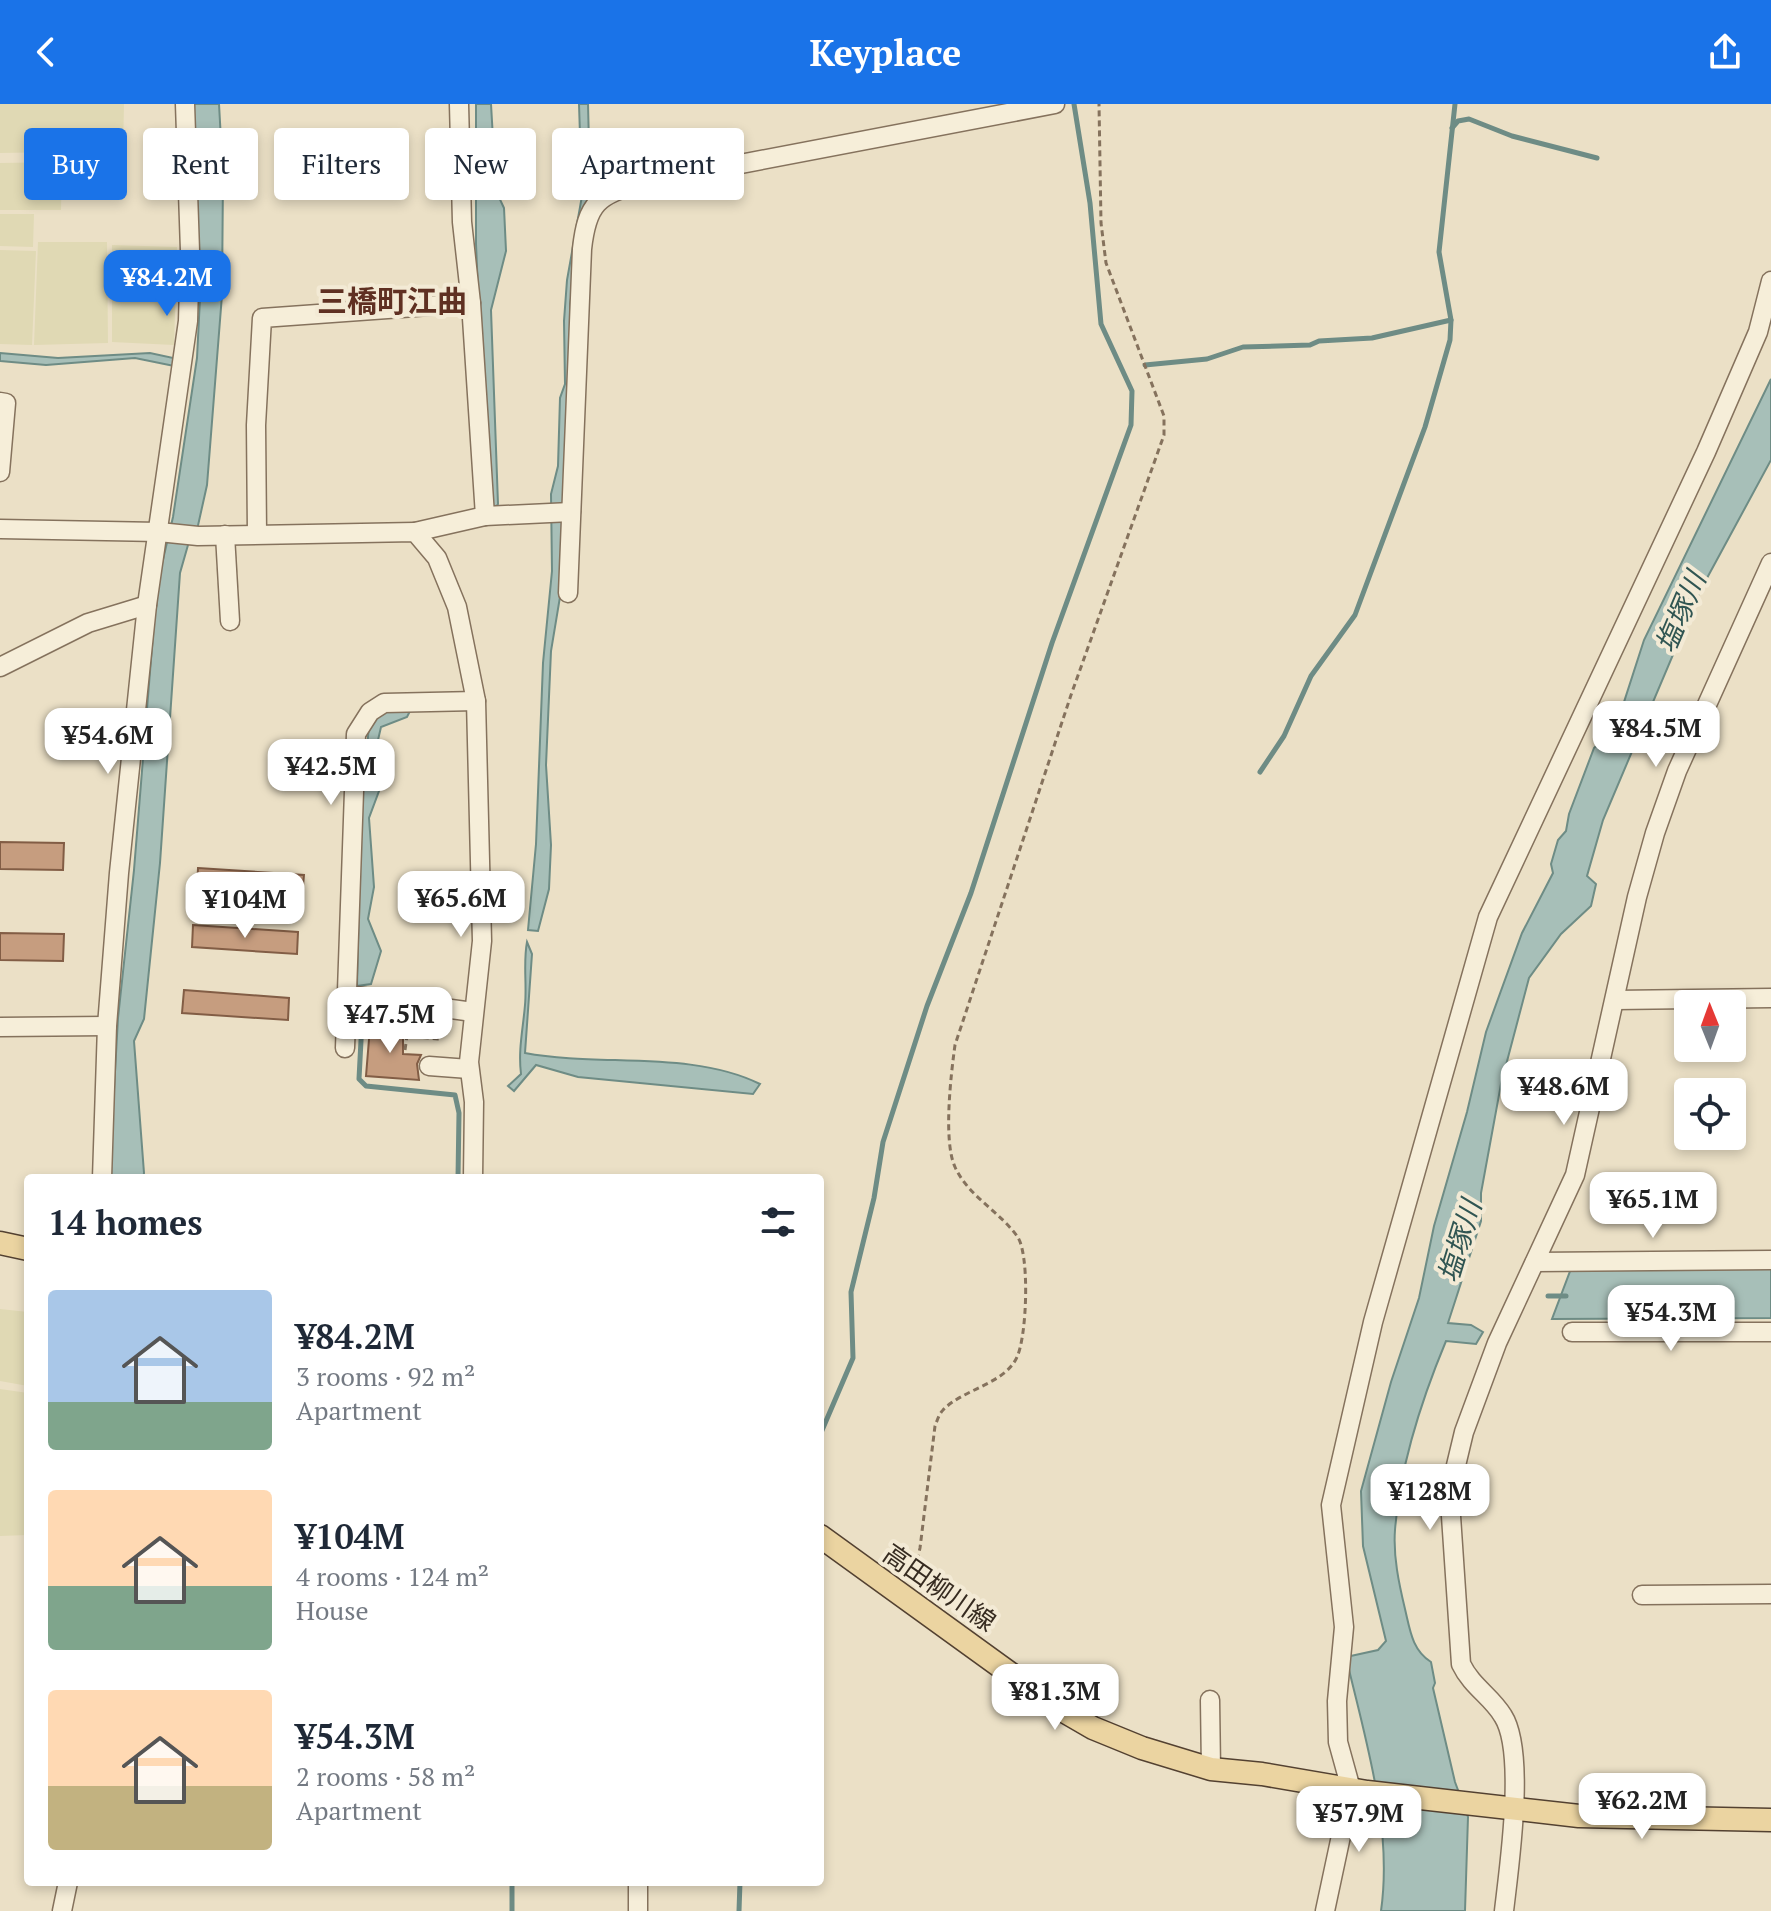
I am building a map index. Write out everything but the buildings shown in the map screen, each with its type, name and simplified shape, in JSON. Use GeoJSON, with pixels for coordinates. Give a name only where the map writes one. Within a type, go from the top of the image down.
{"type":"FeatureCollection","features":[{"type":"Feature","properties":{"kind":"main road"},"geometry":{"type":"LineString","coordinates":[[0,1243],[24,1248]]}},
{"type":"Feature","properties":{"kind":"main road","name":"高田柳川線"},"geometry":{"type":"LineString","coordinates":[[824,1539],[1055,1706],[1093,1728],[1142,1748],[1211,1769],[1359,1791],[1606,1818],[1771,1820]]}},
{"type":"Feature","properties":{"kind":"street"},"geometry":{"type":"LineString","coordinates":[[102,1174],[107,1026],[119,873],[147,605],[188,321],[190,251],[185,104]]}},
{"type":"Feature","properties":{"kind":"street"},"geometry":{"type":"LineString","coordinates":[[459,104],[462,222],[471,303],[485,516]]}},
{"type":"Feature","properties":{"kind":"street"},"geometry":{"type":"LineString","coordinates":[[568,593],[582,249],[585,221],[595,203],[611,191],[641,183],[1055,104]]}},
{"type":"Feature","properties":{"kind":"street"},"geometry":{"type":"LineString","coordinates":[[1325,1911],[1359,1791],[1338,1742],[1337,1701],[1344,1627],[1331,1505],[1373,1322],[1488,917],[1706,452],[1758,332],[1771,281]]}},
{"type":"Feature","properties":{"kind":"street"},"geometry":{"type":"LineString","coordinates":[[257,534],[256,425],[262,318],[471,303]]}},
{"type":"Feature","properties":{"kind":"street"},"geometry":{"type":"LineString","coordinates":[[0,402],[6,403],[0,472]]}},
{"type":"Feature","properties":{"kind":"street"},"geometry":{"type":"LineString","coordinates":[[0,529],[159,532],[198,536],[415,532],[485,516],[571,512]]}},
{"type":"Feature","properties":{"kind":"street"},"geometry":{"type":"LineString","coordinates":[[415,532],[437,558],[457,607],[476,701],[482,941],[469,1069],[474,1102],[473,1174]]}},
{"type":"Feature","properties":{"kind":"street"},"geometry":{"type":"LineString","coordinates":[[225,535],[230,621]]}},
{"type":"Feature","properties":{"kind":"street"},"geometry":{"type":"LineString","coordinates":[[1504,1911],[1510,1733],[1503,1715],[1468,1679],[1461,1664],[1451,1516],[1453,1478],[1464,1432],[1497,1343],[1575,1175],[1655,833],[1677,771],[1771,563]]}},
{"type":"Feature","properties":{"kind":"street"},"geometry":{"type":"LineString","coordinates":[[0,667],[88,623],[147,605]]}},
{"type":"Feature","properties":{"kind":"street"},"geometry":{"type":"LineString","coordinates":[[345,1048],[359,997],[356,734],[370,712],[384,703],[476,701]]}},
{"type":"Feature","properties":{"kind":"street"},"geometry":{"type":"LineString","coordinates":[[359,997],[473,1012]]}},
{"type":"Feature","properties":{"kind":"street"},"geometry":{"type":"LineString","coordinates":[[1615,1000],[1771,998]]}},
{"type":"Feature","properties":{"kind":"street"},"geometry":{"type":"LineString","coordinates":[[0,1027],[107,1026]]}},
{"type":"Feature","properties":{"kind":"street"},"geometry":{"type":"LineString","coordinates":[[429,1066],[469,1069]]}},
{"type":"Feature","properties":{"kind":"street"},"geometry":{"type":"LineString","coordinates":[[1535,1262],[1771,1260]]}},
{"type":"Feature","properties":{"kind":"street"},"geometry":{"type":"LineString","coordinates":[[1572,1332],[1771,1332]]}},
{"type":"Feature","properties":{"kind":"street"},"geometry":{"type":"LineString","coordinates":[[1642,1595],[1771,1594]]}},
{"type":"Feature","properties":{"kind":"street"},"geometry":{"type":"LineString","coordinates":[[1210,1700],[1211,1769]]}},
{"type":"Feature","properties":{"kind":"street"},"geometry":{"type":"LineString","coordinates":[[62,1911],[67,1886]]}},
{"type":"Feature","properties":{"kind":"street"},"geometry":{"type":"LineString","coordinates":[[638,1886],[638,1911]]}},
{"type":"Feature","properties":{"kind":"path"},"geometry":{"type":"LineString","coordinates":[[908,1599],[920,1548],[935,1426],[942,1410],[1005,1371],[1016,1360],[1022,1343],[1023,1248],[1017,1236],[966,1185],[954,1166],[949,1087],[955,1045],[1071,695],[1164,435],[1164,416],[1106,263],[1101,223],[1099,104]]}},
{"type":"Feature","properties":{"kind":"path"},"geometry":{"type":"LineString","coordinates":[[405,1050],[407,1036],[439,1039]]}},
{"type":"Feature","properties":{"kind":"shaded area"},"geometry":{"type":"Polygon","coordinates":[[[0,104],[124,104],[123,128],[24,128],[24,153],[0,153],[0,104]]]}},
{"type":"Feature","properties":{"kind":"shaded area"},"geometry":{"type":"Polygon","coordinates":[[[0,163],[24,163],[24,200],[61,200],[61,210],[0,210],[0,163]]]}},
{"type":"Feature","properties":{"kind":"shaded area"},"geometry":{"type":"Polygon","coordinates":[[[0,214],[34,214],[33,247],[0,246],[0,214]]]}},
{"type":"Feature","properties":{"kind":"shaded area"},"geometry":{"type":"Polygon","coordinates":[[[38,242],[107,242],[108,343],[34,345],[38,242]]]}},
{"type":"Feature","properties":{"kind":"shaded area"},"geometry":{"type":"Polygon","coordinates":[[[112,245],[177,247],[174,345],[112,342],[112,245]]]}},
{"type":"Feature","properties":{"kind":"shaded area"},"geometry":{"type":"Polygon","coordinates":[[[0,250],[36,251],[32,345],[0,344],[0,250]]]}},
{"type":"Feature","properties":{"kind":"shaded area"},"geometry":{"type":"Polygon","coordinates":[[[0,1309],[24,1312],[24,1385],[0,1381],[0,1309]]]}},
{"type":"Feature","properties":{"kind":"shaded area"},"geometry":{"type":"Polygon","coordinates":[[[0,1389],[24,1392],[24,1535],[0,1536],[0,1389]]]}},
{"type":"Feature","properties":{"kind":"water"},"geometry":{"type":"Polygon","coordinates":[[[193,104],[219,104],[220,128],[194,128],[193,104]]]}},
{"type":"Feature","properties":{"kind":"water"},"geometry":{"type":"Polygon","coordinates":[[[476,104],[491,104],[492,128],[476,128],[476,104]]]}},
{"type":"Feature","properties":{"kind":"water"},"geometry":{"type":"Polygon","coordinates":[[[579,104],[588,104],[589,128],[580,128],[579,104]]]}},
{"type":"Feature","properties":{"kind":"water"},"geometry":{"type":"Polygon","coordinates":[[[196,200],[223,200],[222,295],[207,485],[197,530],[192,531],[180,573],[160,863],[144,1019],[134,1041],[144,1173],[109,1174],[118,1018],[134,870],[157,585],[173,517],[197,358],[200,298],[196,200]]]}},
{"type":"Feature","properties":{"kind":"water"},"geometry":{"type":"Polygon","coordinates":[[[476,200],[500,200],[504,208],[506,251],[491,310],[498,504],[493,513],[487,500],[476,200]]]}},
{"type":"Feature","properties":{"kind":"water"},"geometry":{"type":"Polygon","coordinates":[[[581,200],[587,200],[570,304],[570,393],[560,597],[551,651],[546,765],[551,845],[549,889],[538,931],[528,930],[536,844],[543,663],[552,571],[551,494],[558,466],[560,398],[565,384],[567,280],[581,200]]]}},
{"type":"Feature","properties":{"kind":"water"},"geometry":{"type":"Polygon","coordinates":[[[0,353],[58,358],[150,353],[178,359],[179,367],[135,358],[46,365],[0,361],[0,353]]]}},
{"type":"Feature","properties":{"kind":"water","name":"塩塚川"},"geometry":{"type":"Polygon","coordinates":[[[1771,379],[1771,460],[1700,591],[1603,820],[1587,876],[1596,884],[1591,906],[1561,934],[1529,978],[1501,1084],[1481,1193],[1481,1221],[1448,1323],[1471,1325],[1483,1332],[1476,1344],[1446,1341],[1413,1434],[1395,1530],[1397,1570],[1408,1624],[1420,1652],[1431,1662],[1433,1688],[1455,1782],[1468,1817],[1465,1911],[1381,1911],[1384,1879],[1380,1815],[1369,1751],[1346,1657],[1378,1650],[1386,1641],[1363,1546],[1361,1491],[1391,1382],[1419,1298],[1434,1226],[1486,1032],[1522,933],[1553,873],[1551,864],[1558,840],[1566,831],[1569,814],[1594,748],[1601,741],[1617,706],[1623,705],[1644,640],[1771,379]]]}},
{"type":"Feature","properties":{"kind":"water"},"geometry":{"type":"Polygon","coordinates":[[[381,709],[411,709],[407,717],[381,727],[378,740],[379,791],[369,818],[374,887],[368,919],[381,951],[371,984],[357,986],[361,813],[369,726],[381,709]]]}},
{"type":"Feature","properties":{"kind":"water"},"geometry":{"type":"Polygon","coordinates":[[[527,942],[532,954],[525,1053],[675,1063],[733,1073],[760,1084],[753,1094],[578,1077],[536,1065],[514,1091],[508,1086],[521,1074],[527,942]]]}},
{"type":"Feature","properties":{"kind":"water"},"geometry":{"type":"Polygon","coordinates":[[[1572,1266],[1771,1266],[1771,1318],[1552,1319],[1572,1266]]]}},
{"type":"Feature","properties":{"kind":"waterway"},"geometry":{"type":"LineString","coordinates":[[824,1426],[853,1358],[851,1292],[874,1198],[883,1142],[927,1006],[971,893],[1052,643],[1131,425],[1132,391],[1101,324],[1090,203],[1074,104]]}},
{"type":"Feature","properties":{"kind":"waterway"},"geometry":{"type":"LineString","coordinates":[[1260,772],[1284,736],[1311,676],[1355,615],[1425,427],[1450,340],[1451,320],[1439,252],[1455,104]]}},
{"type":"Feature","properties":{"kind":"waterway"},"geometry":{"type":"LineString","coordinates":[[1452,128],[1458,121],[1469,119],[1512,136],[1597,158]]}},
{"type":"Feature","properties":{"kind":"waterway"},"geometry":{"type":"LineString","coordinates":[[1145,365],[1207,359],[1243,347],[1310,345],[1319,341],[1372,338],[1451,320]]}},
{"type":"Feature","properties":{"kind":"waterway"},"geometry":{"type":"LineString","coordinates":[[363,1002],[359,1079],[366,1086],[455,1095],[459,1113],[458,1174]]}},
{"type":"Feature","properties":{"kind":"waterway"},"geometry":{"type":"LineString","coordinates":[[1548,1296],[1566,1296]]}},
{"type":"Feature","properties":{"kind":"waterway"},"geometry":{"type":"LineString","coordinates":[[512,1886],[512,1911]]}},
{"type":"Feature","properties":{"kind":"waterway"},"geometry":{"type":"LineString","coordinates":[[739,1911],[740,1886]]}},
{"type":"Feature","properties":{"kind":"district","name":"三橋町江曲"},"geometry":{"type":"Point","coordinates":[392,301]}}]}
